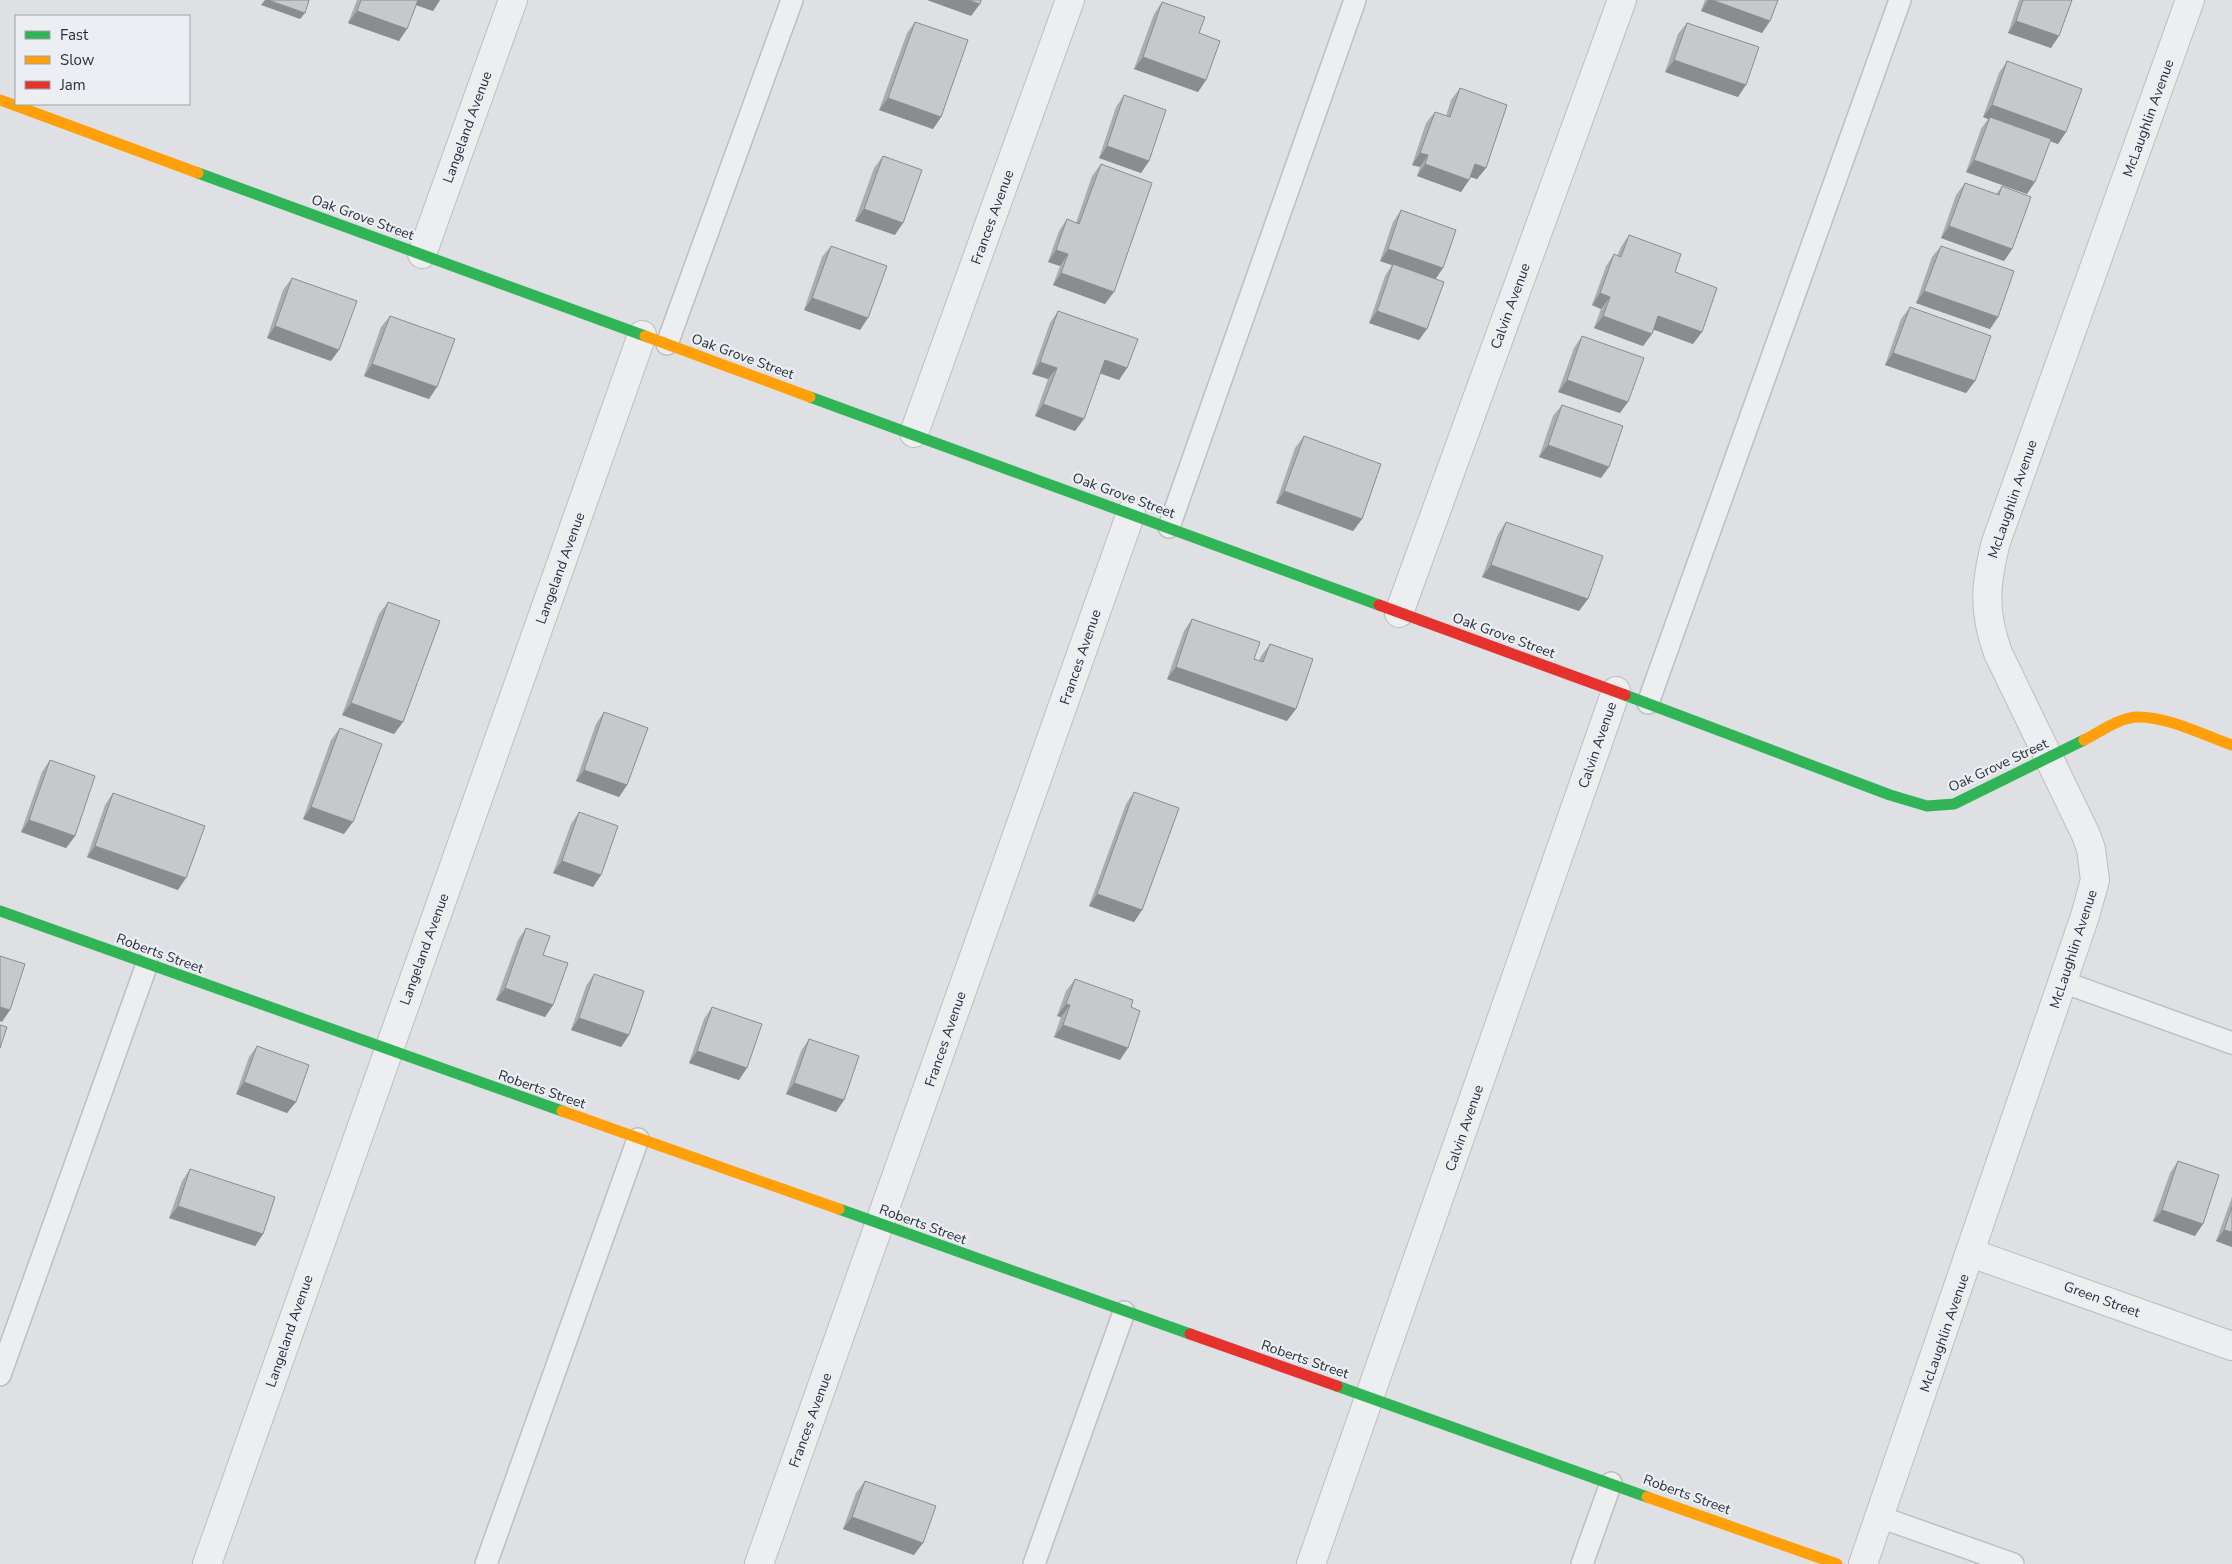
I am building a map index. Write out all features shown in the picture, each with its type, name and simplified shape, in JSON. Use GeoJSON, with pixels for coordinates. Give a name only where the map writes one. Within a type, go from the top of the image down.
{"type":"FeatureCollection","features":[{"type":"Feature","properties":{"kind":"street","name":"Langeland Avenue"},"geometry":{"type":"LineString","coordinates":[[422,254],[513,0]]}},
{"type":"Feature","properties":{"kind":"street","name":"Frances Avenue"},"geometry":{"type":"LineString","coordinates":[[914,433],[1070,0]]}},
{"type":"Feature","properties":{"kind":"street","name":"Calvin Avenue"},"geometry":{"type":"LineString","coordinates":[[1399,613],[1622,0]]}},
{"type":"Feature","properties":{"kind":"street","name":"McLaughlin Avenue"},"geometry":{"type":"LineString","coordinates":[[1863,1564],[2063,982],[2095,880],[2091,849],[2086,835],[1998,653],[1989,628],[1986,598],[1989,570],[1996,542],[2190,0]]}},
{"type":"Feature","properties":{"kind":"street","name":"Oak Grove Street"},"geometry":{"type":"LineString","coordinates":[[0,100],[1616,691],[1890,795],[1927,806],[1954,804],[2050,758],[2119,722],[2137,717],[2164,721],[2232,745]]}},
{"type":"Feature","properties":{"kind":"street","name":"Langeland Avenue"},"geometry":{"type":"LineString","coordinates":[[207,1564],[642,335]]}},
{"type":"Feature","properties":{"kind":"street","name":"Frances Avenue"},"geometry":{"type":"LineString","coordinates":[[759,1564],[1131,513]]}},
{"type":"Feature","properties":{"kind":"street","name":"Calvin Avenue"},"geometry":{"type":"LineString","coordinates":[[1311,1564],[1616,691]]}},
{"type":"Feature","properties":{"kind":"street","name":"Roberts Street"},"geometry":{"type":"LineString","coordinates":[[0,911],[1837,1564]]}},
{"type":"Feature","properties":{"kind":"street","name":"Green Street"},"geometry":{"type":"LineString","coordinates":[[1971,1253],[2232,1346]]}},
{"type":"Feature","properties":{"kind":"lane"},"geometry":{"type":"LineString","coordinates":[[667,344],[792,0]]}},
{"type":"Feature","properties":{"kind":"lane"},"geometry":{"type":"LineString","coordinates":[[1169,527],[1355,0]]}},
{"type":"Feature","properties":{"kind":"lane"},"geometry":{"type":"LineString","coordinates":[[1648,703],[1900,0]]}},
{"type":"Feature","properties":{"kind":"lane"},"geometry":{"type":"LineString","coordinates":[[0,1375],[147,964]]}},
{"type":"Feature","properties":{"kind":"lane"},"geometry":{"type":"LineString","coordinates":[[2063,982],[2232,1043]]}},
{"type":"Feature","properties":{"kind":"lane"},"geometry":{"type":"LineString","coordinates":[[486,1564],[638,1139]]}},
{"type":"Feature","properties":{"kind":"lane"},"geometry":{"type":"LineString","coordinates":[[1034,1564],[1124,1312]]}},
{"type":"Feature","properties":{"kind":"lane"},"geometry":{"type":"LineString","coordinates":[[1582,1564],[1611,1483]]}},
{"type":"Feature","properties":{"kind":"lane"},"geometry":{"type":"LineString","coordinates":[[1880,1517],[2013,1564]]}},
{"type":"Feature","properties":{"kind":"building"},"geometry":{"type":"Polygon","coordinates":[[[268,0],[309,0],[305,13],[268,0]]]}},
{"type":"Feature","properties":{"kind":"building"},"geometry":{"type":"Polygon","coordinates":[[[361,0],[418,0],[407,29],[357,11],[361,0]]]}},
{"type":"Feature","properties":{"kind":"building"},"geometry":{"type":"Polygon","coordinates":[[[968,0],[981,0],[980,4],[968,0]]]}},
{"type":"Feature","properties":{"kind":"building"},"geometry":{"type":"Polygon","coordinates":[[[1712,0],[1778,0],[1770,21],[1712,0]]]}},
{"type":"Feature","properties":{"kind":"building"},"geometry":{"type":"Polygon","coordinates":[[[2023,0],[2072,0],[2059,36],[2016,21],[2023,0]]]}},
{"type":"Feature","properties":{"kind":"building"},"geometry":{"type":"Polygon","coordinates":[[[1162,2],[1205,17],[1199,33],[1220,41],[1206,80],[1143,57],[1162,2]]]}},
{"type":"Feature","properties":{"kind":"building"},"geometry":{"type":"Polygon","coordinates":[[[915,22],[968,40],[941,117],[888,98],[915,22]]]}},
{"type":"Feature","properties":{"kind":"building"},"geometry":{"type":"Polygon","coordinates":[[[1687,23],[1759,47],[1746,85],[1674,60],[1687,23]]]}},
{"type":"Feature","properties":{"kind":"building"},"geometry":{"type":"Polygon","coordinates":[[[2007,61],[2082,89],[2066,132],[1992,105],[2007,61]]]}},
{"type":"Feature","properties":{"kind":"building"},"geometry":{"type":"Polygon","coordinates":[[[1460,88],[1507,105],[1486,168],[1475,164],[1469,180],[1425,164],[1428,155],[1420,153],[1435,112],[1450,117],[1460,88]]]}},
{"type":"Feature","properties":{"kind":"building"},"geometry":{"type":"Polygon","coordinates":[[[1124,95],[1166,110],[1149,161],[1107,146],[1124,95]]]}},
{"type":"Feature","properties":{"kind":"building"},"geometry":{"type":"Polygon","coordinates":[[[1990,117],[2051,139],[2035,182],[1974,160],[1990,117]]]}},
{"type":"Feature","properties":{"kind":"building"},"geometry":{"type":"Polygon","coordinates":[[[883,156],[922,170],[903,223],[864,209],[883,156]]]}},
{"type":"Feature","properties":{"kind":"building"},"geometry":{"type":"Polygon","coordinates":[[[1101,164],[1152,183],[1114,292],[1061,273],[1068,254],[1056,250],[1067,219],[1079,224],[1101,164]]]}},
{"type":"Feature","properties":{"kind":"building"},"geometry":{"type":"Polygon","coordinates":[[[1965,183],[1999,195],[2002,186],[2031,197],[2012,249],[1949,226],[1965,183]]]}},
{"type":"Feature","properties":{"kind":"building"},"geometry":{"type":"Polygon","coordinates":[[[1401,210],[1456,230],[1443,268],[1388,249],[1401,210]]]}},
{"type":"Feature","properties":{"kind":"building"},"geometry":{"type":"Polygon","coordinates":[[[1629,235],[1681,254],[1675,272],[1717,288],[1702,332],[1658,316],[1652,334],[1603,316],[1610,297],[1600,293],[1614,254],[1621,257],[1629,235]]]}},
{"type":"Feature","properties":{"kind":"building"},"geometry":{"type":"Polygon","coordinates":[[[831,246],[887,266],[868,318],[812,298],[831,246]]]}},
{"type":"Feature","properties":{"kind":"building"},"geometry":{"type":"Polygon","coordinates":[[[1941,246],[2014,271],[1998,317],[1924,291],[1941,246]]]}},
{"type":"Feature","properties":{"kind":"building"},"geometry":{"type":"Polygon","coordinates":[[[1393,264],[1444,282],[1427,329],[1377,311],[1393,264]]]}},
{"type":"Feature","properties":{"kind":"building"},"geometry":{"type":"Polygon","coordinates":[[[292,278],[357,301],[339,350],[275,326],[292,278]]]}},
{"type":"Feature","properties":{"kind":"building"},"geometry":{"type":"Polygon","coordinates":[[[1910,307],[1991,336],[1975,381],[1893,353],[1910,307]]]}},
{"type":"Feature","properties":{"kind":"building"},"geometry":{"type":"Polygon","coordinates":[[[1058,311],[1138,339],[1127,368],[1105,360],[1084,419],[1043,404],[1057,368],[1040,362],[1058,311]]]}},
{"type":"Feature","properties":{"kind":"building"},"geometry":{"type":"Polygon","coordinates":[[[390,316],[455,339],[437,387],[372,364],[390,316]]]}},
{"type":"Feature","properties":{"kind":"building"},"geometry":{"type":"Polygon","coordinates":[[[1582,336],[1644,358],[1628,402],[1567,380],[1582,336]]]}},
{"type":"Feature","properties":{"kind":"building"},"geometry":{"type":"Polygon","coordinates":[[[1562,405],[1623,426],[1609,467],[1548,445],[1562,405]]]}},
{"type":"Feature","properties":{"kind":"building"},"geometry":{"type":"Polygon","coordinates":[[[1304,436],[1381,464],[1362,519],[1284,491],[1304,436]]]}},
{"type":"Feature","properties":{"kind":"building"},"geometry":{"type":"Polygon","coordinates":[[[1506,522],[1603,556],[1588,599],[1491,565],[1506,522]]]}},
{"type":"Feature","properties":{"kind":"building"},"geometry":{"type":"Polygon","coordinates":[[[388,602],[440,621],[403,722],[351,703],[388,602]]]}},
{"type":"Feature","properties":{"kind":"building"},"geometry":{"type":"Polygon","coordinates":[[[1192,619],[1260,642],[1254,659],[1263,662],[1270,644],[1313,659],[1296,709],[1176,667],[1192,619]]]}},
{"type":"Feature","properties":{"kind":"building"},"geometry":{"type":"Polygon","coordinates":[[[604,712],[648,728],[627,785],[584,770],[604,712]]]}},
{"type":"Feature","properties":{"kind":"building"},"geometry":{"type":"Polygon","coordinates":[[[340,728],[382,744],[353,822],[311,807],[340,728]]]}},
{"type":"Feature","properties":{"kind":"building"},"geometry":{"type":"Polygon","coordinates":[[[50,760],[95,776],[75,836],[29,820],[50,760]]]}},
{"type":"Feature","properties":{"kind":"building"},"geometry":{"type":"Polygon","coordinates":[[[1134,792],[1179,808],[1142,910],[1097,894],[1134,792]]]}},
{"type":"Feature","properties":{"kind":"building"},"geometry":{"type":"Polygon","coordinates":[[[113,793],[205,826],[186,878],[95,846],[113,793]]]}},
{"type":"Feature","properties":{"kind":"building"},"geometry":{"type":"Polygon","coordinates":[[[579,812],[618,826],[601,875],[562,861],[579,812]]]}},
{"type":"Feature","properties":{"kind":"building"},"geometry":{"type":"Polygon","coordinates":[[[526,928],[550,936],[543,955],[568,963],[553,1005],[505,988],[526,928]]]}},
{"type":"Feature","properties":{"kind":"building"},"geometry":{"type":"Polygon","coordinates":[[[0,956],[25,964],[10,1010],[0,1007],[0,956]]]}},
{"type":"Feature","properties":{"kind":"building"},"geometry":{"type":"Polygon","coordinates":[[[594,974],[644,991],[629,1035],[579,1018],[594,974]]]}},
{"type":"Feature","properties":{"kind":"building"},"geometry":{"type":"Polygon","coordinates":[[[1075,979],[1133,1000],[1131,1007],[1140,1011],[1128,1048],[1063,1025],[1070,1005],[1066,1004],[1075,979]]]}},
{"type":"Feature","properties":{"kind":"building"},"geometry":{"type":"Polygon","coordinates":[[[712,1007],[762,1024],[747,1068],[697,1051],[712,1007]]]}},
{"type":"Feature","properties":{"kind":"building"},"geometry":{"type":"Polygon","coordinates":[[[0,1025],[7,1027],[0,1048],[0,1025]]]}},
{"type":"Feature","properties":{"kind":"building"},"geometry":{"type":"Polygon","coordinates":[[[809,1039],[859,1056],[844,1100],[794,1083],[809,1039]]]}},
{"type":"Feature","properties":{"kind":"building"},"geometry":{"type":"Polygon","coordinates":[[[257,1046],[309,1065],[296,1102],[244,1082],[257,1046]]]}},
{"type":"Feature","properties":{"kind":"building"},"geometry":{"type":"Polygon","coordinates":[[[2178,1161],[2219,1175],[2203,1224],[2162,1210],[2178,1161]]]}},
{"type":"Feature","properties":{"kind":"building"},"geometry":{"type":"Polygon","coordinates":[[[190,1169],[275,1197],[263,1234],[178,1206],[190,1169]]]}},
{"type":"Feature","properties":{"kind":"building"},"geometry":{"type":"Polygon","coordinates":[[[2232,1207],[2232,1232],[2224,1230],[2232,1207]]]}},
{"type":"Feature","properties":{"kind":"building"},"geometry":{"type":"Polygon","coordinates":[[[865,1481],[936,1506],[923,1543],[852,1517],[865,1481]]]}},
{"type":"Feature","properties":{"kind":"traffic: fast"},"geometry":{"type":"LineString","coordinates":[[198,173],[645,336]]}},
{"type":"Feature","properties":{"kind":"traffic: fast"},"geometry":{"type":"LineString","coordinates":[[810,397],[1379,605]]}},
{"type":"Feature","properties":{"kind":"traffic: fast"},"geometry":{"type":"LineString","coordinates":[[1625,695],[1890,795],[1927,806],[1954,804],[2084,740]]}},
{"type":"Feature","properties":{"kind":"traffic: fast"},"geometry":{"type":"LineString","coordinates":[[0,911],[562,1111]]}},
{"type":"Feature","properties":{"kind":"traffic: fast"},"geometry":{"type":"LineString","coordinates":[[839,1209],[1190,1334]]}},
{"type":"Feature","properties":{"kind":"traffic: fast"},"geometry":{"type":"LineString","coordinates":[[1337,1386],[1647,1497]]}},
{"type":"Feature","properties":{"kind":"traffic: slow"},"geometry":{"type":"LineString","coordinates":[[0,100],[198,173]]}},
{"type":"Feature","properties":{"kind":"traffic: slow"},"geometry":{"type":"LineString","coordinates":[[645,336],[810,397]]}},
{"type":"Feature","properties":{"kind":"traffic: slow"},"geometry":{"type":"LineString","coordinates":[[2084,740],[2124,719],[2138,717],[2174,723],[2232,745]]}},
{"type":"Feature","properties":{"kind":"traffic: slow"},"geometry":{"type":"LineString","coordinates":[[562,1111],[839,1209]]}},
{"type":"Feature","properties":{"kind":"traffic: slow"},"geometry":{"type":"LineString","coordinates":[[1647,1497],[1837,1564]]}},
{"type":"Feature","properties":{"kind":"traffic: jam"},"geometry":{"type":"LineString","coordinates":[[1379,605],[1625,695]]}},
{"type":"Feature","properties":{"kind":"traffic: jam"},"geometry":{"type":"LineString","coordinates":[[1190,1334],[1337,1386]]}}]}
